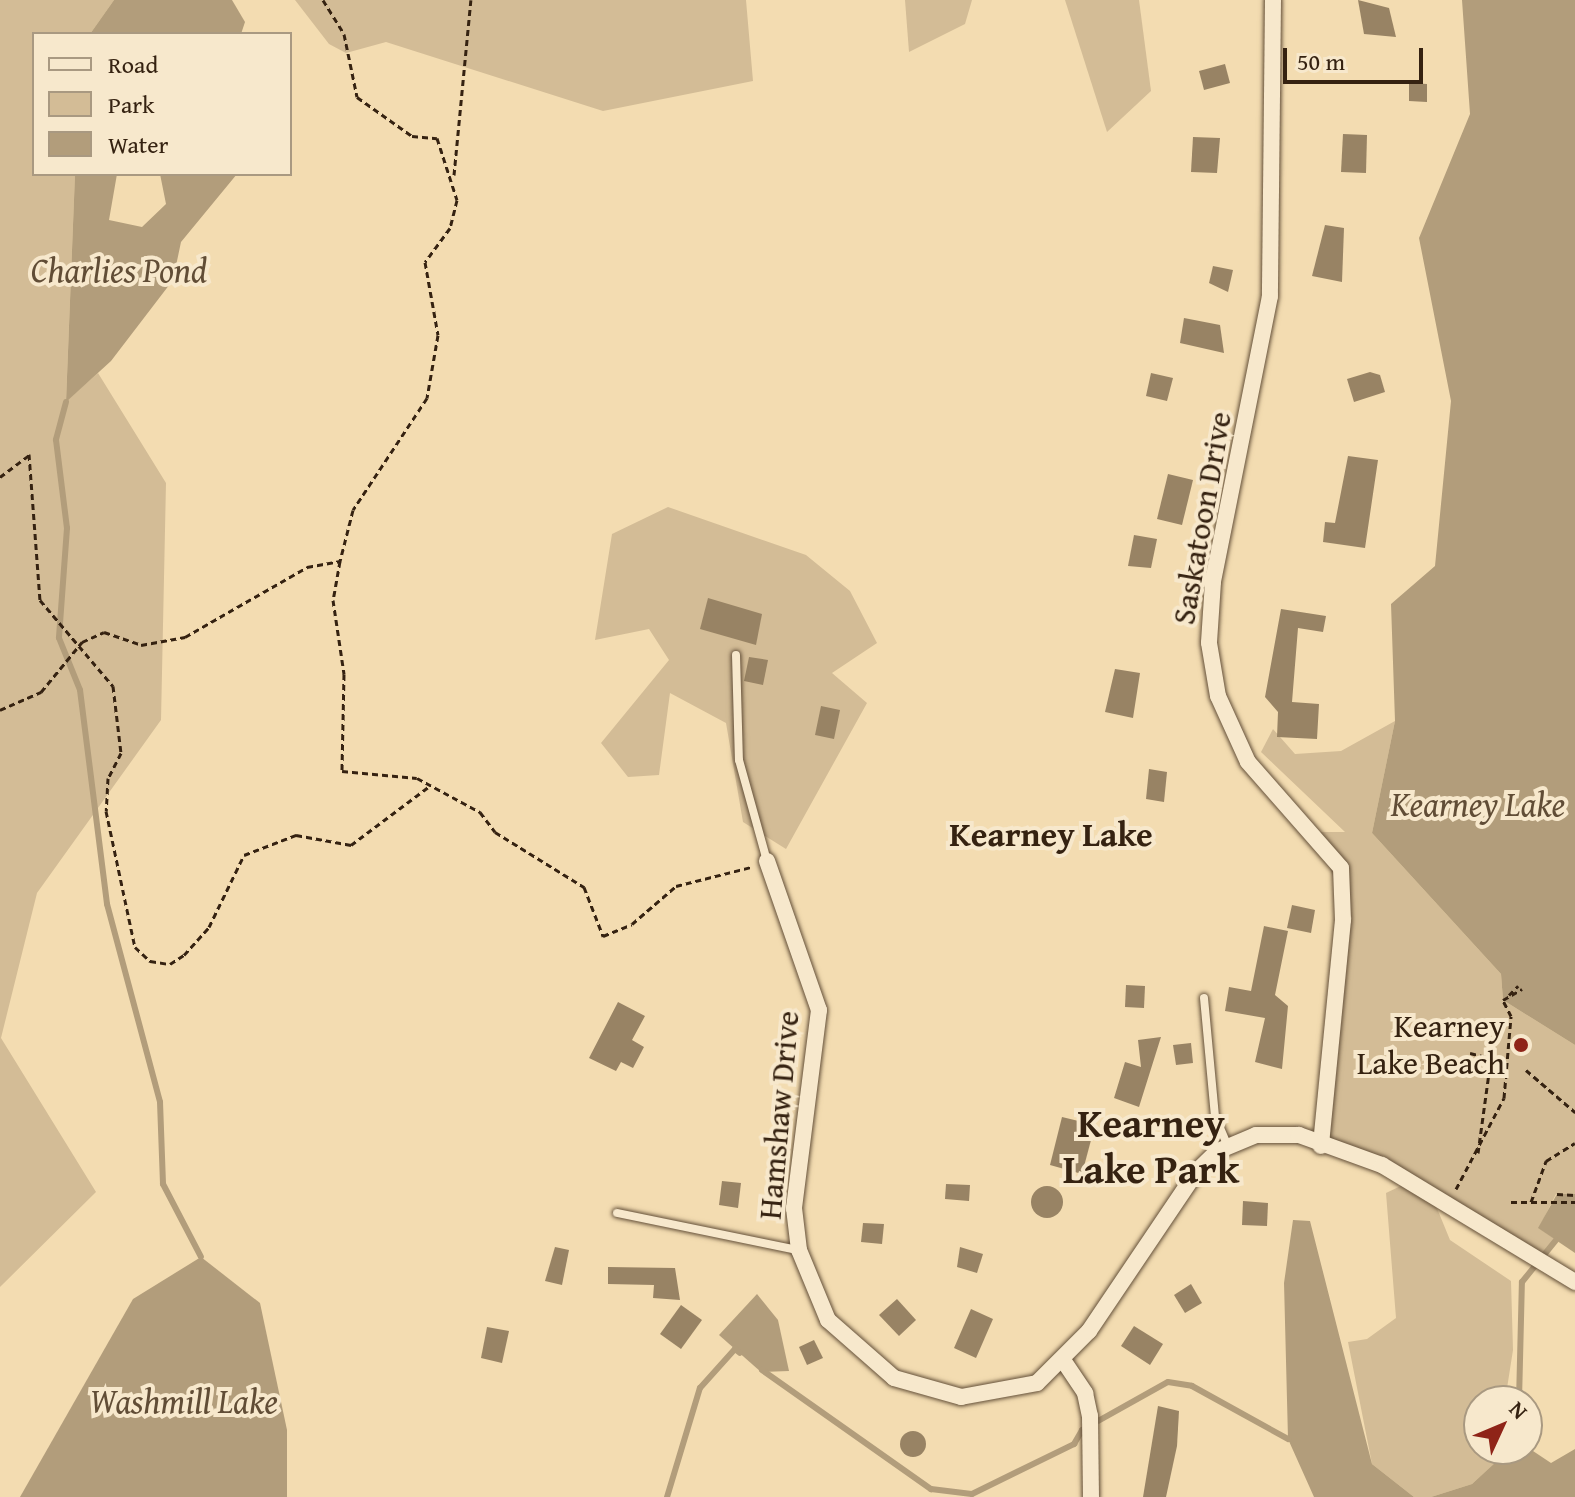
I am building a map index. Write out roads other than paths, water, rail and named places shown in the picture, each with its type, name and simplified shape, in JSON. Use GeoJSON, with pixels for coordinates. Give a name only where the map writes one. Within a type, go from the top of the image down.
{"type":"FeatureCollection","features":[{"type":"Feature","properties":{"kind":"street","name":"Saskatoon Drive"},"geometry":{"type":"LineString","coordinates":[[1273,0],[1270,296],[1213,582],[1209,643],[1218,696],[1248,762],[1317,832],[1341,868],[1343,920],[1321,1146]]}},
{"type":"Feature","properties":{"kind":"street","name":"Hamshaw Drive"},"geometry":{"type":"LineString","coordinates":[[767,861],[819,1010],[794,1208],[799,1250],[828,1320],[864,1359],[909,1386],[996,1396],[1037,1383],[1063,1360],[1197,1171],[1228,1146],[1277,1133],[1382,1165],[1512,1242],[1511,1248],[1554,1268],[1575,1282]]}},
{"type":"Feature","properties":{"kind":"street"},"geometry":{"type":"LineString","coordinates":[[1063,1360],[1085,1393],[1091,1424],[1091,1497]]}},
{"type":"Feature","properties":{"kind":"lane","name":"Hamshaw Drive"},"geometry":{"type":"LineString","coordinates":[[736,655],[739,760],[767,861]]}},
{"type":"Feature","properties":{"kind":"lane"},"geometry":{"type":"LineString","coordinates":[[1204,998],[1215,1116],[1228,1146]]}},
{"type":"Feature","properties":{"kind":"lane"},"geometry":{"type":"LineString","coordinates":[[617,1213],[799,1250]]}},
{"type":"Feature","properties":{"kind":"water"},"geometry":{"type":"Polygon","coordinates":[[[114,0],[232,0],[245,22],[242,32],[91,32],[114,0]]]}},
{"type":"Feature","properties":{"kind":"water","name":"Kearney Lake"},"geometry":{"type":"Polygon","coordinates":[[[1462,0],[1575,0],[1575,1045],[1503,1000],[1501,974],[1372,833],[1395,721],[1391,604],[1435,566],[1451,401],[1419,238],[1470,114],[1462,0]]]}},
{"type":"Feature","properties":{"kind":"water","name":"Charlies Pond"},"geometry":{"type":"Polygon","coordinates":[[[75,176],[117,176],[109,220],[142,227],[166,204],[160,176],[235,176],[181,242],[173,280],[111,361],[66,402],[75,176]]]}},
{"type":"Feature","properties":{"kind":"water"},"geometry":{"type":"Polygon","coordinates":[[[1557,1194],[1575,1194],[1575,1253],[1538,1228],[1557,1194]]]}},
{"type":"Feature","properties":{"kind":"water"},"geometry":{"type":"Polygon","coordinates":[[[1293,1220],[1310,1221],[1372,1464],[1414,1497],[1314,1497],[1288,1439],[1284,1283],[1293,1220]]]}},
{"type":"Feature","properties":{"kind":"water","name":"Washmill Lake"},"geometry":{"type":"Polygon","coordinates":[[[201,1257],[260,1303],[287,1430],[287,1497],[20,1497],[133,1299],[201,1257]]]}},
{"type":"Feature","properties":{"kind":"water"},"geometry":{"type":"Polygon","coordinates":[[[757,1294],[778,1320],[789,1371],[761,1372],[719,1335],[757,1294]]]}},
{"type":"Feature","properties":{"kind":"water"},"geometry":{"type":"Polygon","coordinates":[[[1575,1449],[1575,1497],[1431,1497],[1472,1484],[1493,1465],[1543,1465],[1543,1458],[1551,1463],[1575,1449]]]}},
{"type":"Feature","properties":{"kind":"waterway"},"geometry":{"type":"LineString","coordinates":[[66,402],[56,440],[67,528],[59,638],[80,690],[107,904],[160,1102],[163,1184],[201,1257]]}},
{"type":"Feature","properties":{"kind":"waterway"},"geometry":{"type":"LineString","coordinates":[[1519,1385],[1522,1282],[1556,1240]]}},
{"type":"Feature","properties":{"kind":"waterway"},"geometry":{"type":"LineString","coordinates":[[667,1497],[700,1388],[735,1349],[740,1353]]}},
{"type":"Feature","properties":{"kind":"waterway"},"geometry":{"type":"LineString","coordinates":[[762,1370],[931,1489],[972,1494],[1074,1444],[1082,1430],[1168,1382],[1192,1386],[1288,1439]]}},
{"type":"Feature","properties":{"kind":"place","name":"Kearney Lake Beach"},"geometry":{"type":"Point","coordinates":[1521,1045]}},
{"type":"Feature","properties":{"kind":"district","name":"Kearney Lake"},"geometry":{"type":"Point","coordinates":[1051,834]}},
{"type":"Feature","properties":{"kind":"district","name":"Kearney Lake Park"},"geometry":{"type":"Point","coordinates":[1151,1146]}}]}
